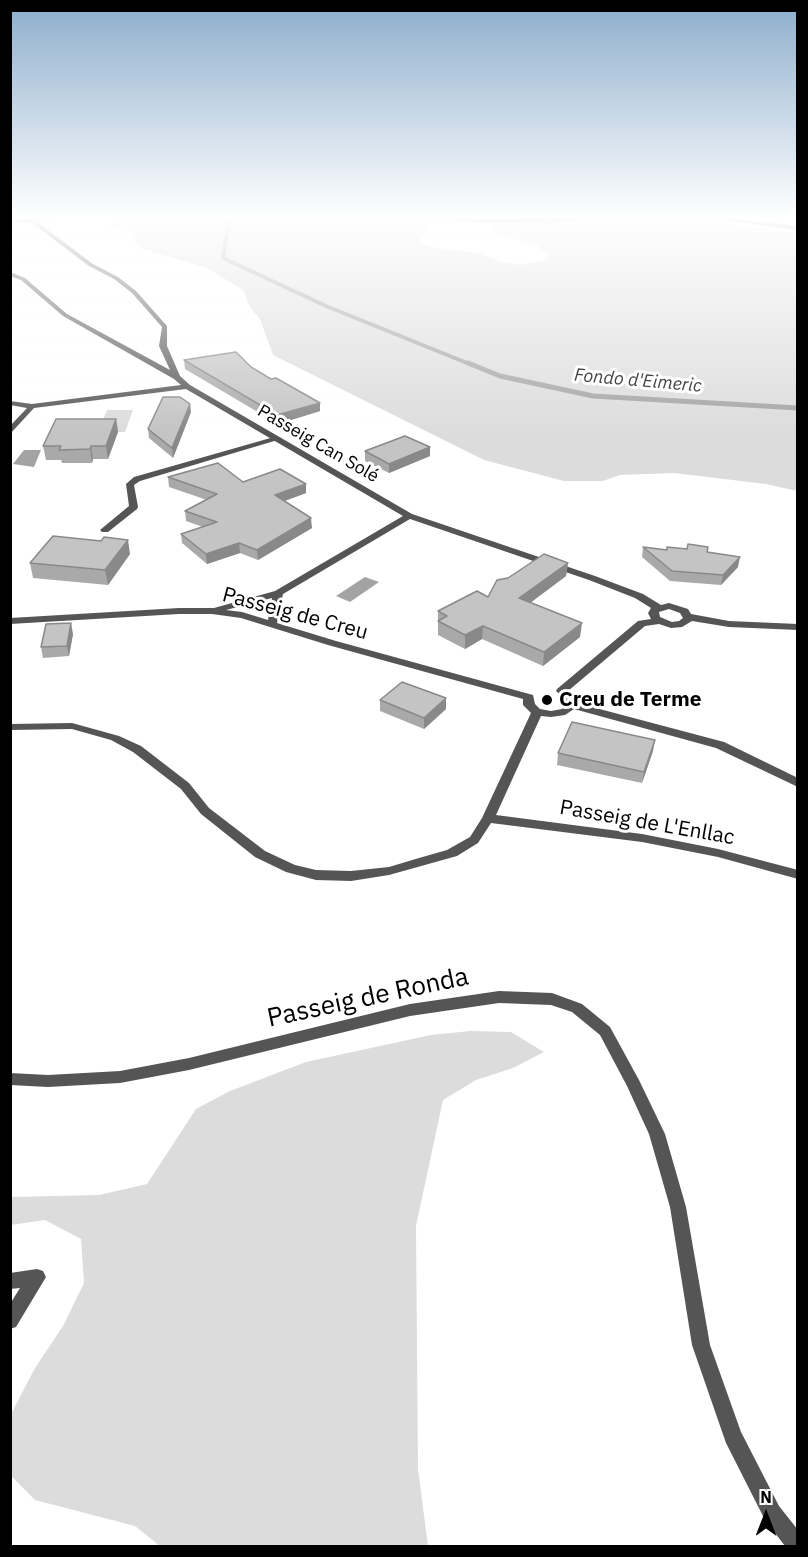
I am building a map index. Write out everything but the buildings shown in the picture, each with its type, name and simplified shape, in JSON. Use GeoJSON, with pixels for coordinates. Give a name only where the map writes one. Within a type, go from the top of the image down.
{"type":"FeatureCollection","features":[{"type":"Feature","properties":{"kind":"street"},"geometry":{"type":"LineString","coordinates":[[34,289],[65,315],[177,377]]}},
{"type":"Feature","properties":{"kind":"street","name":"Passeig Can Solé"},"geometry":{"type":"LineString","coordinates":[[129,289],[165,327],[163,346],[177,377],[187,387],[409,516],[592,578],[639,596],[658,608],[675,607],[684,611],[688,617]]}},
{"type":"Feature","properties":{"kind":"street"},"geometry":{"type":"LineString","coordinates":[[10,403],[32,406],[187,387]]}},
{"type":"Feature","properties":{"kind":"street"},"geometry":{"type":"LineString","coordinates":[[10,432],[32,406]]}},
{"type":"Feature","properties":{"kind":"street"},"geometry":{"type":"LineString","coordinates":[[105,530],[134,507],[130,484],[137,479],[277,439]]}},
{"type":"Feature","properties":{"kind":"street"},"geometry":{"type":"LineString","coordinates":[[212,611],[278,593],[409,516]]}},
{"type":"Feature","properties":{"kind":"street"},"geometry":{"type":"LineString","coordinates":[[272,624],[278,593]]}},
{"type":"Feature","properties":{"kind":"street"},"geometry":{"type":"LineString","coordinates":[[658,608],[653,613],[659,621]]}},
{"type":"Feature","properties":{"kind":"street","name":"Passeig de Creu"},"geometry":{"type":"LineString","coordinates":[[10,621],[212,611],[242,615],[332,643],[529,697],[529,705],[537,712]]}},
{"type":"Feature","properties":{"kind":"street"},"geometry":{"type":"LineString","coordinates":[[572,705],[570,697],[561,691],[642,623],[659,621],[677,625],[686,622],[688,617],[729,624],[798,627]]}},
{"type":"Feature","properties":{"kind":"street"},"geometry":{"type":"LineString","coordinates":[[10,727],[72,726],[115,738],[137,749],[179,781],[205,811],[260,854],[291,869],[316,875],[351,876],[388,871],[452,853],[474,840],[488,818],[537,712],[551,714],[565,712],[572,705]]}},
{"type":"Feature","properties":{"kind":"street"},"geometry":{"type":"LineString","coordinates":[[572,705],[720,746],[798,783]]}},
{"type":"Feature","properties":{"kind":"street","name":"Passeig de L'Enllac"},"geometry":{"type":"LineString","coordinates":[[488,818],[642,838],[718,853],[798,875]]}},
{"type":"Feature","properties":{"kind":"street","name":"Passeig de Ronda"},"geometry":{"type":"LineString","coordinates":[[10,1078],[48,1081],[120,1077],[200,1061],[410,1010],[500,997],[552,999],[577,1008],[605,1031],[634,1084],[657,1134],[678,1207],[701,1345],[733,1436],[772,1513],[797,1546]]}},
{"type":"Feature","properties":{"kind":"street"},"geometry":{"type":"LineString","coordinates":[[10,1281],[38,1277],[10,1322]]}},
{"type":"Feature","properties":{"kind":"shaded area"},"geometry":{"type":"Polygon","coordinates":[[[241,289],[797,289],[797,491],[766,484],[674,473],[620,475],[603,481],[564,481],[484,460],[273,355],[260,319],[250,307],[241,289]]]}},
{"type":"Feature","properties":{"kind":"shaded area"},"geometry":{"type":"Polygon","coordinates":[[[107,410],[133,410],[125,432],[98,432],[107,410]]]}},
{"type":"Feature","properties":{"kind":"shaded area"},"geometry":{"type":"Polygon","coordinates":[[[24,450],[41,450],[34,467],[13,464],[24,450]]]}},
{"type":"Feature","properties":{"kind":"shaded area"},"geometry":{"type":"Polygon","coordinates":[[[365,577],[379,582],[350,602],[336,596],[365,577]]]}},
{"type":"Feature","properties":{"kind":"shaded area"},"geometry":{"type":"Polygon","coordinates":[[[470,1031],[511,1032],[544,1052],[513,1068],[476,1080],[443,1100],[416,1226],[418,1469],[428,1546],[160,1546],[135,1526],[35,1500],[11,1476],[11,1414],[35,1368],[63,1326],[84,1283],[81,1239],[45,1220],[11,1225],[11,1197],[99,1195],[147,1184],[196,1109],[230,1091],[306,1062],[431,1035],[470,1031]]]}},
{"type":"Feature","properties":{"kind":"waterway","name":"Fondo d'Eimeric"},"geometry":{"type":"LineString","coordinates":[[289,289],[472,365]]}},
{"type":"Feature","properties":{"kind":"waterway","name":"Fondo d'Eimeric"},"geometry":{"type":"LineString","coordinates":[[468,363],[500,376],[593,396],[798,408]]}},
{"type":"Feature","properties":{"kind":"place","name":"Creu de Terme"},"geometry":{"type":"Point","coordinates":[547,700]}}]}
